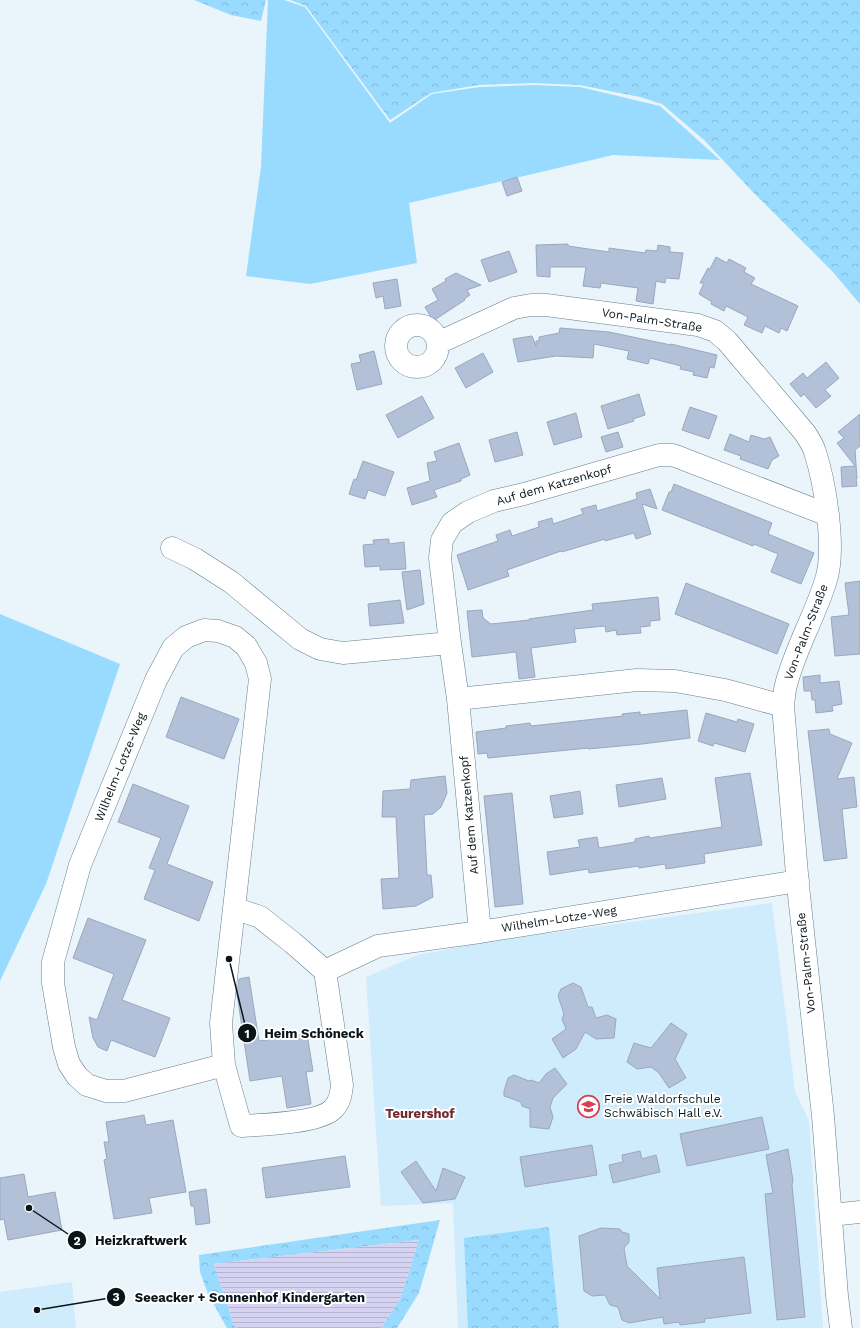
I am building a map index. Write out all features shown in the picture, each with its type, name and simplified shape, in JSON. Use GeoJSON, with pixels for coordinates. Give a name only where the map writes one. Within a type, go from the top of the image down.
{"type":"FeatureCollection","features":[{"type":"Feature","properties":{"kind":"street","name":"Von-Palm-Straße"},"geometry":{"type":"LineString","coordinates":[[438,343],[514,308],[531,305],[546,305],[698,325],[715,331],[727,341],[805,433],[815,450],[828,515],[830,564],[826,580],[790,668],[785,686],[783,706],[798,881],[823,1116],[837,1296],[841,1328]]}},
{"type":"Feature","properties":{"kind":"street","name":"Auf dem Katzenkopf"},"geometry":{"type":"LineString","coordinates":[[480,932],[458,699],[440,558],[442,540],[452,523],[468,512],[494,501],[524,494],[659,455],[673,455],[828,515]]}},
{"type":"Feature","properties":{"kind":"street"},"geometry":{"type":"LineString","coordinates":[[172,548],[195,559],[231,582],[300,639],[320,649],[343,653],[450,643]]}},
{"type":"Feature","properties":{"kind":"street","name":"Wilhelm-Lotze-Weg"},"geometry":{"type":"LineString","coordinates":[[224,1064],[124,1090],[106,1091],[87,1085],[76,1076],[69,1064],[64,1047],[53,983],[53,962],[80,865],[156,680],[173,648],[186,637],[204,630],[218,631],[235,637],[246,646],[256,663],[260,679],[221,1023],[224,1064],[241,1126],[294,1122],[320,1116],[333,1110],[340,1099],[342,1085],[325,971],[378,946],[480,932],[798,881]]}},
{"type":"Feature","properties":{"kind":"street"},"geometry":{"type":"LineString","coordinates":[[458,699],[637,680],[675,681],[725,690],[783,706]]}},
{"type":"Feature","properties":{"kind":"street"},"geometry":{"type":"LineString","coordinates":[[234,908],[260,917],[325,971]]}},
{"type":"Feature","properties":{"kind":"street"},"geometry":{"type":"LineString","coordinates":[[831,1215],[860,1212]]}},
{"type":"Feature","properties":{"kind":"shaded area","name":"Freie Waldorfschule Schwäbisch Hall e.V."},"geometry":{"type":"Polygon","coordinates":[[[772,903],[795,1091],[809,1121],[823,1328],[458,1328],[453,1203],[381,1206],[366,977],[418,955],[485,942],[772,903]]]}},
{"type":"Feature","properties":{"kind":"shaded area"},"geometry":{"type":"Polygon","coordinates":[[[419,1240],[400,1299],[381,1328],[238,1328],[234,1325],[214,1264],[419,1240]]]}},
{"type":"Feature","properties":{"kind":"shaded area"},"geometry":{"type":"Polygon","coordinates":[[[72,1282],[76,1328],[0,1328],[0,1292],[72,1282]]]}},
{"type":"Feature","properties":{"kind":"green space"},"geometry":{"type":"Polygon","coordinates":[[[194,0],[266,0],[261,21],[231,15],[194,0]]]}},
{"type":"Feature","properties":{"kind":"green space"},"geometry":{"type":"Polygon","coordinates":[[[268,0],[284,0],[305,7],[390,123],[432,94],[480,87],[535,85],[580,87],[660,106],[720,160],[613,155],[409,203],[417,263],[310,284],[246,276],[261,167],[268,0]]]}},
{"type":"Feature","properties":{"kind":"green space"},"geometry":{"type":"Polygon","coordinates":[[[290,0],[860,0],[860,304],[832,271],[752,191],[704,140],[662,104],[640,97],[579,85],[534,83],[479,85],[431,93],[390,120],[306,6],[290,0]]]}},
{"type":"Feature","properties":{"kind":"green space"},"geometry":{"type":"Polygon","coordinates":[[[0,614],[120,664],[46,884],[0,981],[0,614]]]}},
{"type":"Feature","properties":{"kind":"green space"},"geometry":{"type":"Polygon","coordinates":[[[440,1220],[419,1293],[397,1328],[381,1328],[400,1299],[419,1240],[214,1264],[234,1325],[238,1328],[227,1328],[208,1294],[200,1272],[199,1255],[440,1220]]]}},
{"type":"Feature","properties":{"kind":"green space"},"geometry":{"type":"Polygon","coordinates":[[[549,1227],[559,1328],[468,1328],[464,1238],[549,1227]]]}},
{"type":"Feature","properties":{"kind":"building"},"geometry":{"type":"Polygon","coordinates":[[[517,177],[522,191],[507,196],[502,182],[517,177]]]}},
{"type":"Feature","properties":{"kind":"building"},"geometry":{"type":"Polygon","coordinates":[[[568,244],[568,246],[609,252],[609,248],[645,253],[646,250],[657,251],[658,245],[670,247],[670,252],[683,253],[679,279],[666,278],[665,283],[656,281],[653,304],[636,301],[638,288],[601,283],[600,288],[583,286],[586,267],[550,267],[550,277],[537,276],[536,245],[568,244]]]}},
{"type":"Feature","properties":{"kind":"building"},"geometry":{"type":"Polygon","coordinates":[[[509,251],[517,272],[489,282],[481,260],[509,251]]]}},
{"type":"Feature","properties":{"kind":"building"},"geometry":{"type":"Polygon","coordinates":[[[716,257],[727,263],[729,259],[746,268],[744,272],[755,278],[751,284],[798,306],[787,331],[781,328],[779,333],[765,326],[762,333],[744,325],[748,317],[726,306],[724,311],[711,304],[712,302],[699,294],[704,283],[700,283],[716,257]]]}},
{"type":"Feature","properties":{"kind":"building"},"geometry":{"type":"Polygon","coordinates":[[[456,273],[481,285],[467,290],[470,295],[464,299],[465,300],[433,321],[425,307],[438,300],[432,289],[456,273]]]}},
{"type":"Feature","properties":{"kind":"building"},"geometry":{"type":"Polygon","coordinates":[[[397,279],[401,306],[385,309],[383,296],[376,298],[373,283],[397,279]]]}},
{"type":"Feature","properties":{"kind":"building"},"geometry":{"type":"Polygon","coordinates":[[[560,328],[609,332],[717,355],[714,368],[710,367],[707,378],[693,375],[694,372],[680,369],[681,366],[650,358],[648,364],[627,359],[629,351],[594,344],[593,358],[556,356],[518,362],[513,339],[532,336],[536,346],[536,341],[539,341],[539,337],[559,333],[560,328]]]}},
{"type":"Feature","properties":{"kind":"building"},"geometry":{"type":"Polygon","coordinates":[[[374,351],[382,384],[357,390],[351,364],[361,362],[359,355],[374,351]]]}},
{"type":"Feature","properties":{"kind":"building"},"geometry":{"type":"Polygon","coordinates":[[[483,353],[493,372],[466,388],[455,368],[483,353]]]}},
{"type":"Feature","properties":{"kind":"building"},"geometry":{"type":"Polygon","coordinates":[[[826,362],[839,378],[825,390],[831,396],[816,408],[804,394],[801,397],[790,384],[803,373],[807,378],[826,362]]]}},
{"type":"Feature","properties":{"kind":"building"},"geometry":{"type":"Polygon","coordinates":[[[639,394],[645,415],[633,419],[634,421],[608,429],[601,406],[639,394]]]}},
{"type":"Feature","properties":{"kind":"building"},"geometry":{"type":"Polygon","coordinates":[[[422,396],[434,418],[398,438],[386,415],[422,396]]]}},
{"type":"Feature","properties":{"kind":"building"},"geometry":{"type":"Polygon","coordinates":[[[690,407],[717,416],[709,439],[682,430],[690,407]]]}},
{"type":"Feature","properties":{"kind":"building"},"geometry":{"type":"Polygon","coordinates":[[[576,413],[582,437],[554,445],[547,422],[576,413]]]}},
{"type":"Feature","properties":{"kind":"building"},"geometry":{"type":"Polygon","coordinates":[[[860,414],[860,446],[855,450],[857,486],[842,487],[841,467],[855,466],[837,443],[844,438],[838,432],[860,414]]]}},
{"type":"Feature","properties":{"kind":"building"},"geometry":{"type":"Polygon","coordinates":[[[517,432],[523,455],[495,462],[489,440],[517,432]]]}},
{"type":"Feature","properties":{"kind":"building"},"geometry":{"type":"Polygon","coordinates":[[[618,432],[623,447],[606,452],[601,437],[618,432]]]}},
{"type":"Feature","properties":{"kind":"building"},"geometry":{"type":"Polygon","coordinates":[[[730,434],[749,442],[751,435],[764,439],[770,437],[779,456],[772,460],[768,469],[740,459],[741,456],[724,450],[730,434]]]}},
{"type":"Feature","properties":{"kind":"building"},"geometry":{"type":"Polygon","coordinates":[[[459,443],[470,475],[461,479],[461,481],[434,490],[437,497],[412,505],[407,488],[430,481],[427,463],[437,461],[434,452],[459,443]]]}},
{"type":"Feature","properties":{"kind":"building"},"geometry":{"type":"Polygon","coordinates":[[[363,461],[394,472],[385,496],[368,490],[365,499],[349,494],[354,479],[356,480],[363,461]]]}},
{"type":"Feature","properties":{"kind":"building"},"geometry":{"type":"Polygon","coordinates":[[[674,484],[772,523],[768,534],[814,553],[801,584],[771,572],[778,554],[754,544],[753,546],[662,510],[674,484]]]}},
{"type":"Feature","properties":{"kind":"building"},"geometry":{"type":"Polygon","coordinates":[[[650,489],[657,509],[642,504],[651,534],[636,539],[634,533],[605,541],[605,539],[562,552],[561,551],[507,570],[509,576],[468,590],[457,555],[498,541],[496,535],[510,530],[512,536],[539,527],[538,522],[552,518],[553,524],[583,514],[581,509],[596,505],[597,511],[637,499],[636,493],[650,489]]]}},
{"type":"Feature","properties":{"kind":"building"},"geometry":{"type":"Polygon","coordinates":[[[389,539],[389,544],[404,542],[406,569],[380,570],[380,566],[365,567],[363,545],[374,544],[373,540],[389,539]]]}},
{"type":"Feature","properties":{"kind":"building"},"geometry":{"type":"Polygon","coordinates":[[[420,570],[424,604],[407,610],[402,572],[420,570]]]}},
{"type":"Feature","properties":{"kind":"building"},"geometry":{"type":"Polygon","coordinates":[[[860,581],[860,654],[835,656],[831,617],[849,615],[845,583],[860,581]]]}},
{"type":"Feature","properties":{"kind":"building"},"geometry":{"type":"Polygon","coordinates":[[[686,583],[789,624],[777,654],[675,614],[686,583]]]}},
{"type":"Feature","properties":{"kind":"building"},"geometry":{"type":"Polygon","coordinates":[[[658,597],[660,620],[650,621],[650,626],[640,627],[641,633],[617,635],[616,630],[606,632],[605,626],[574,629],[576,642],[531,648],[535,677],[519,679],[516,652],[472,657],[467,611],[482,610],[483,618],[491,624],[529,620],[593,610],[592,604],[658,597]]]}},
{"type":"Feature","properties":{"kind":"building"},"geometry":{"type":"Polygon","coordinates":[[[400,600],[404,623],[370,626],[368,604],[400,600]]]}},
{"type":"Feature","properties":{"kind":"building"},"geometry":{"type":"Polygon","coordinates":[[[820,675],[820,683],[839,681],[842,704],[832,706],[833,711],[816,713],[815,700],[812,700],[811,691],[804,691],[803,677],[820,675]]]}},
{"type":"Feature","properties":{"kind":"building"},"geometry":{"type":"Polygon","coordinates":[[[181,697],[239,719],[224,759],[166,737],[181,697]]]}},
{"type":"Feature","properties":{"kind":"building"},"geometry":{"type":"Polygon","coordinates":[[[687,710],[690,738],[642,744],[488,758],[487,753],[478,754],[476,732],[530,723],[531,726],[623,716],[622,714],[640,712],[640,715],[687,710]]]}},
{"type":"Feature","properties":{"kind":"building"},"geometry":{"type":"Polygon","coordinates":[[[706,713],[737,722],[738,719],[754,724],[745,752],[714,743],[713,746],[698,741],[706,713]]]}},
{"type":"Feature","properties":{"kind":"building"},"geometry":{"type":"Polygon","coordinates":[[[829,729],[830,734],[852,743],[837,779],[854,777],[857,807],[842,809],[847,858],[824,861],[808,731],[829,729]]]}},
{"type":"Feature","properties":{"kind":"building"},"geometry":{"type":"Polygon","coordinates":[[[750,773],[762,845],[704,854],[705,863],[666,869],[665,864],[589,873],[588,869],[550,875],[547,852],[580,847],[578,840],[597,837],[599,848],[635,842],[635,839],[649,836],[650,838],[722,827],[715,778],[750,773]]]}},
{"type":"Feature","properties":{"kind":"building"},"geometry":{"type":"Polygon","coordinates":[[[445,776],[447,793],[441,807],[433,814],[424,815],[427,875],[431,875],[433,897],[416,906],[383,909],[381,879],[399,878],[396,817],[382,817],[383,791],[410,789],[411,780],[445,776]]]}},
{"type":"Feature","properties":{"kind":"building"},"geometry":{"type":"Polygon","coordinates":[[[662,778],[666,799],[619,807],[616,785],[662,778]]]}},
{"type":"Feature","properties":{"kind":"building"},"geometry":{"type":"Polygon","coordinates":[[[133,784],[189,806],[167,864],[213,882],[199,921],[144,899],[155,870],[149,868],[161,838],[118,822],[133,784]]]}},
{"type":"Feature","properties":{"kind":"building"},"geometry":{"type":"Polygon","coordinates":[[[580,791],[583,814],[554,818],[550,796],[580,791]]]}},
{"type":"Feature","properties":{"kind":"building"},"geometry":{"type":"Polygon","coordinates":[[[512,793],[523,904],[495,907],[484,796],[512,793]]]}},
{"type":"Feature","properties":{"kind":"building"},"geometry":{"type":"Polygon","coordinates":[[[88,918],[146,940],[122,1000],[170,1018],[155,1057],[111,1040],[107,1051],[98,1047],[93,1038],[89,1017],[97,1020],[114,974],[73,958],[88,918]]]}},
{"type":"Feature","properties":{"kind":"building"},"geometry":{"type":"Polygon","coordinates":[[[249,977],[259,1041],[307,1034],[313,1071],[306,1072],[311,1104],[287,1108],[282,1076],[250,1081],[237,994],[239,979],[249,977]]]}},
{"type":"Feature","properties":{"kind":"building"},"geometry":{"type":"Polygon","coordinates":[[[573,983],[581,987],[588,1007],[592,1007],[596,1018],[607,1015],[616,1019],[614,1038],[596,1039],[585,1032],[576,1049],[563,1058],[552,1039],[566,1029],[562,1019],[564,1014],[558,996],[561,989],[573,983]]]}},
{"type":"Feature","properties":{"kind":"building"},"geometry":{"type":"Polygon","coordinates":[[[671,1023],[687,1034],[675,1059],[686,1078],[669,1088],[659,1073],[651,1067],[637,1069],[627,1062],[634,1043],[651,1048],[671,1023]]]}},
{"type":"Feature","properties":{"kind":"building"},"geometry":{"type":"Polygon","coordinates":[[[555,1068],[567,1084],[553,1098],[550,1107],[553,1117],[549,1129],[530,1127],[530,1109],[522,1106],[521,1102],[504,1096],[508,1078],[514,1075],[539,1083],[546,1074],[555,1068]]]}},
{"type":"Feature","properties":{"kind":"building"},"geometry":{"type":"Polygon","coordinates":[[[144,1115],[146,1125],[173,1120],[186,1192],[149,1198],[152,1213],[114,1219],[104,1160],[107,1159],[104,1142],[109,1142],[106,1122],[144,1115]]]}},
{"type":"Feature","properties":{"kind":"building"},"geometry":{"type":"Polygon","coordinates":[[[762,1117],[769,1149],[687,1166],[680,1134],[762,1117]]]}},
{"type":"Feature","properties":{"kind":"building"},"geometry":{"type":"Polygon","coordinates":[[[592,1145],[597,1175],[525,1187],[520,1157],[592,1145]]]}},
{"type":"Feature","properties":{"kind":"building"},"geometry":{"type":"Polygon","coordinates":[[[788,1149],[793,1181],[792,1185],[805,1317],[777,1320],[765,1194],[773,1193],[766,1155],[788,1149]]]}},
{"type":"Feature","properties":{"kind":"building"},"geometry":{"type":"Polygon","coordinates":[[[640,1151],[642,1159],[656,1155],[660,1172],[613,1183],[609,1165],[623,1162],[622,1155],[640,1151]]]}},
{"type":"Feature","properties":{"kind":"building"},"geometry":{"type":"Polygon","coordinates":[[[345,1156],[350,1187],[266,1198],[262,1168],[345,1156]]]}},
{"type":"Feature","properties":{"kind":"building"},"geometry":{"type":"Polygon","coordinates":[[[416,1161],[436,1191],[443,1168],[465,1177],[455,1199],[423,1203],[401,1172],[416,1161]]]}},
{"type":"Feature","properties":{"kind":"building"},"geometry":{"type":"Polygon","coordinates":[[[24,1174],[28,1197],[55,1192],[62,1230],[8,1240],[4,1219],[0,1220],[0,1178],[24,1174]]]}},
{"type":"Feature","properties":{"kind":"building"},"geometry":{"type":"Polygon","coordinates":[[[206,1189],[210,1223],[196,1225],[194,1206],[191,1206],[189,1192],[206,1189]]]}},
{"type":"Feature","properties":{"kind":"building"},"geometry":{"type":"Polygon","coordinates":[[[601,1228],[620,1229],[622,1232],[629,1234],[629,1242],[624,1248],[627,1266],[660,1299],[657,1268],[744,1257],[751,1313],[704,1319],[705,1322],[680,1325],[679,1322],[664,1324],[663,1317],[629,1323],[622,1320],[618,1307],[610,1305],[605,1295],[592,1296],[584,1291],[579,1236],[601,1228]]]}},
{"type":"Feature","properties":{"kind":"place","name":"Heim Schöneck"},"geometry":{"type":"Point","coordinates":[229,959]}},
{"type":"Feature","properties":{"kind":"place","name":"Freie Waldorfschule Schwäbisch Hall e.V."},"geometry":{"type":"Point","coordinates":[588,1106]}},
{"type":"Feature","properties":{"kind":"place","name":"Heizkraftwerk"},"geometry":{"type":"Point","coordinates":[29,1208]}},
{"type":"Feature","properties":{"kind":"place","name":"Seeacker + Sonnenhof Kindergarten"},"geometry":{"type":"Point","coordinates":[37,1310]}},
{"type":"Feature","properties":{"kind":"district","name":"Teurershof"},"geometry":{"type":"Point","coordinates":[420,1113]}}]}
